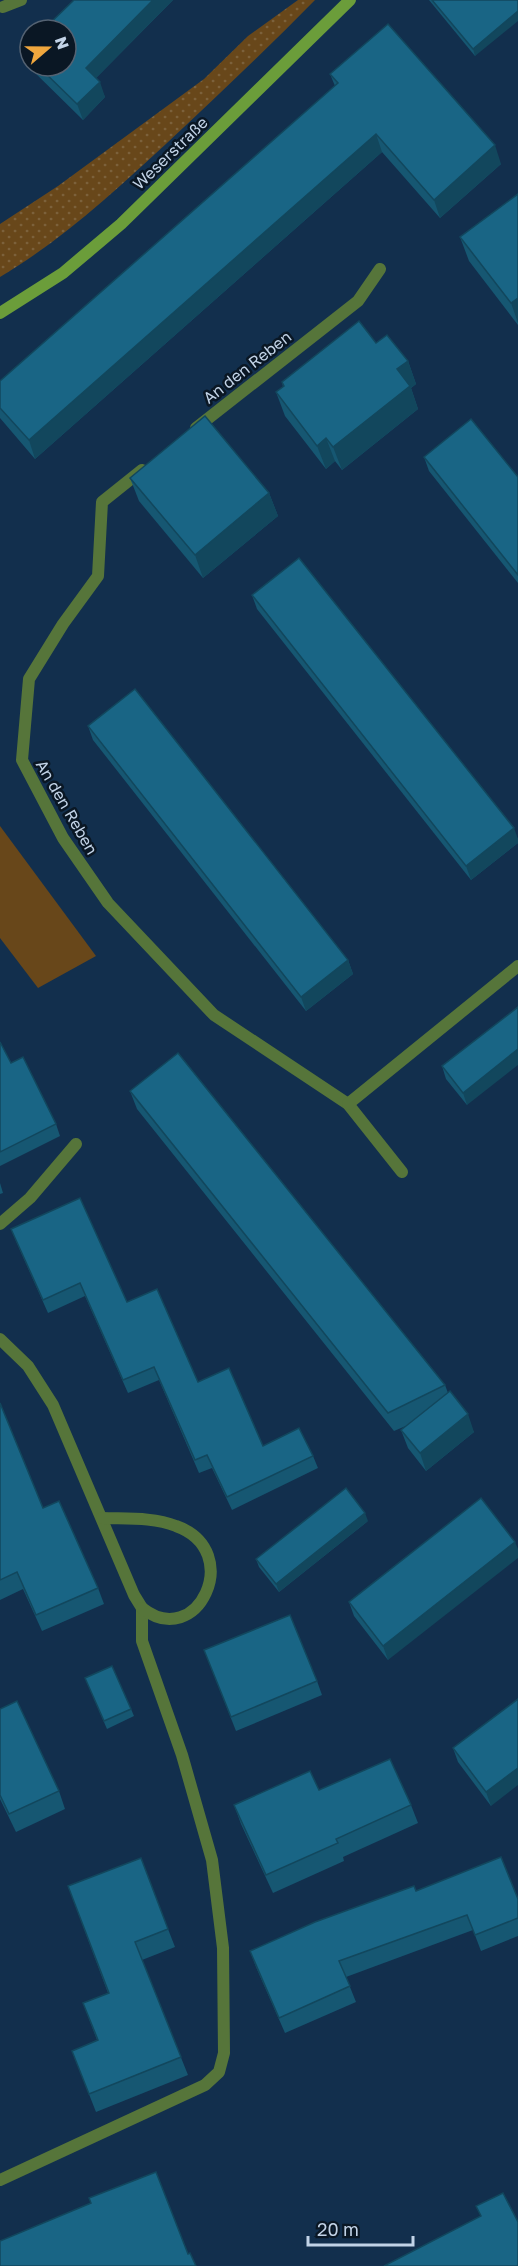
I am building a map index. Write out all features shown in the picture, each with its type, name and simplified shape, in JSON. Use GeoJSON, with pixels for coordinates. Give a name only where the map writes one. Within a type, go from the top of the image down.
{"type":"FeatureCollection","features":[{"type":"Feature","properties":{"kind":"street"},"geometry":{"type":"LineString","coordinates":[[3,7],[21,0]]}},
{"type":"Feature","properties":{"kind":"street","name":"Weserstraße"},"geometry":{"type":"LineString","coordinates":[[0,313],[63,273],[121,224],[350,0]]}},
{"type":"Feature","properties":{"kind":"street","name":"An den Reben"},"geometry":{"type":"LineString","coordinates":[[182,439],[358,301],[380,269]]}},
{"type":"Feature","properties":{"kind":"street","name":"An den Reben"},"geometry":{"type":"LineString","coordinates":[[155,460],[102,501],[98,576],[63,624],[29,679],[22,760],[63,838],[116,911],[214,1014],[348,1104],[402,1172]]}},
{"type":"Feature","properties":{"kind":"street"},"geometry":{"type":"LineString","coordinates":[[348,1104],[518,966]]}},
{"type":"Feature","properties":{"kind":"street"},"geometry":{"type":"LineString","coordinates":[[0,1224],[30,1198],[76,1144]]}},
{"type":"Feature","properties":{"kind":"street"},"geometry":{"type":"LineString","coordinates":[[0,1339],[28,1366],[53,1405],[134,1595],[142,1608],[152,1615],[164,1618],[179,1616],[195,1609],[204,1600],[211,1586],[211,1568],[201,1543],[189,1532],[175,1525],[155,1521],[102,1518]]}},
{"type":"Feature","properties":{"kind":"street"},"geometry":{"type":"LineString","coordinates":[[0,2180],[175,2102],[205,2085],[219,2072],[224,2052],[223,1948],[212,1860],[183,1755],[142,1641],[142,1608]]}},
{"type":"Feature","properties":{"kind":"shaded area"},"geometry":{"type":"Polygon","coordinates":[[[298,0],[315,0],[108,197],[45,247],[0,277],[0,224],[58,186],[204,79],[248,36],[298,0]]]}},
{"type":"Feature","properties":{"kind":"shaded area"},"geometry":{"type":"Polygon","coordinates":[[[0,826],[96,956],[38,988],[0,938],[0,826]]]}},
{"type":"Feature","properties":{"kind":"building"},"geometry":{"type":"Polygon","coordinates":[[[74,0],[153,0],[86,68],[100,82],[77,104],[50,78],[78,78],[78,18],[55,18],[74,0]]]}},
{"type":"Feature","properties":{"kind":"building"},"geometry":{"type":"Polygon","coordinates":[[[432,0],[518,0],[518,11],[473,49],[432,0]]]}},
{"type":"Feature","properties":{"kind":"building"},"geometry":{"type":"Polygon","coordinates":[[[388,24],[495,145],[434,200],[376,134],[29,440],[0,408],[0,381],[338,83],[330,74],[388,24]]]}},
{"type":"Feature","properties":{"kind":"building"},"geometry":{"type":"Polygon","coordinates":[[[518,194],[518,298],[511,303],[460,237],[518,194]]]}},
{"type":"Feature","properties":{"kind":"building"},"geometry":{"type":"Polygon","coordinates":[[[359,321],[376,343],[387,335],[408,361],[397,369],[410,386],[333,447],[326,438],[317,446],[276,392],[284,386],[282,382],[359,321]]]}},
{"type":"Feature","properties":{"kind":"building"},"geometry":{"type":"Polygon","coordinates":[[[205,416],[269,493],[195,555],[130,478],[205,416]]]}},
{"type":"Feature","properties":{"kind":"building"},"geometry":{"type":"Polygon","coordinates":[[[471,419],[518,477],[518,575],[424,457],[471,419]]]}},
{"type":"Feature","properties":{"kind":"building"},"geometry":{"type":"Polygon","coordinates":[[[299,558],[514,828],[466,866],[252,595],[299,558]]]}},
{"type":"Feature","properties":{"kind":"building"},"geometry":{"type":"Polygon","coordinates":[[[135,689],[348,960],[301,997],[88,726],[135,689]]]}},
{"type":"Feature","properties":{"kind":"building"},"geometry":{"type":"Polygon","coordinates":[[[518,1007],[518,1049],[463,1093],[442,1066],[518,1007]]]}},
{"type":"Feature","properties":{"kind":"building"},"geometry":{"type":"Polygon","coordinates":[[[0,1042],[11,1063],[23,1057],[56,1124],[0,1152],[0,1042]]]}},
{"type":"Feature","properties":{"kind":"building"},"geometry":{"type":"Polygon","coordinates":[[[178,1053],[445,1385],[388,1413],[130,1091],[178,1053]]]}},
{"type":"Feature","properties":{"kind":"building"},"geometry":{"type":"Polygon","coordinates":[[[80,1198],[127,1302],[157,1289],[198,1382],[229,1368],[263,1446],[299,1428],[313,1456],[227,1497],[207,1455],[195,1460],[154,1367],[123,1380],[80,1283],[43,1300],[11,1229],[80,1198]]]}},
{"type":"Feature","properties":{"kind":"building"},"geometry":{"type":"Polygon","coordinates":[[[450,1391],[468,1414],[420,1453],[401,1430],[450,1391]]]}},
{"type":"Feature","properties":{"kind":"building"},"geometry":{"type":"Polygon","coordinates":[[[0,1403],[43,1508],[59,1501],[98,1588],[36,1615],[17,1572],[0,1580],[0,1403]]]}},
{"type":"Feature","properties":{"kind":"building"},"geometry":{"type":"Polygon","coordinates":[[[346,1488],[365,1513],[276,1584],[256,1559],[346,1488]]]}},
{"type":"Feature","properties":{"kind":"building"},"geometry":{"type":"Polygon","coordinates":[[[481,1498],[515,1542],[383,1646],[349,1602],[481,1498]]]}},
{"type":"Feature","properties":{"kind":"building"},"geometry":{"type":"Polygon","coordinates":[[[290,1615],[317,1681],[231,1717],[204,1650],[290,1615]]]}},
{"type":"Feature","properties":{"kind":"building"},"geometry":{"type":"Polygon","coordinates":[[[112,1666],[131,1709],[104,1721],[85,1678],[112,1666]]]}},
{"type":"Feature","properties":{"kind":"building"},"geometry":{"type":"Polygon","coordinates":[[[518,1699],[518,1768],[486,1792],[453,1748],[518,1699]]]}},
{"type":"Feature","properties":{"kind":"building"},"geometry":{"type":"Polygon","coordinates":[[[17,1701],[59,1791],[9,1814],[0,1795],[0,1709],[17,1701]]]}},
{"type":"Feature","properties":{"kind":"building"},"geometry":{"type":"Polygon","coordinates":[[[390,1759],[411,1805],[336,1839],[338,1843],[266,1875],[234,1805],[310,1771],[319,1790],[390,1759]]]}},
{"type":"Feature","properties":{"kind":"building"},"geometry":{"type":"Polygon","coordinates":[[[501,1857],[518,1899],[518,1918],[475,1935],[467,1915],[339,1961],[350,1986],[279,2018],[250,1951],[315,1922],[414,1886],[416,1891],[501,1857]]]}},
{"type":"Feature","properties":{"kind":"building"},"geometry":{"type":"Polygon","coordinates":[[[141,1858],[168,1929],[135,1942],[181,2057],[89,2094],[72,2051],[98,2040],[83,2003],[109,1993],[68,1886],[141,1858]]]}},
{"type":"Feature","properties":{"kind":"building"},"geometry":{"type":"Polygon","coordinates":[[[156,2172],[188,2254],[190,2253],[196,2266],[0,2266],[0,2241],[91,2203],[89,2198],[156,2172]]]}},
{"type":"Feature","properties":{"kind":"building"},"geometry":{"type":"Polygon","coordinates":[[[503,2193],[518,2222],[518,2266],[384,2266],[481,2216],[476,2206],[503,2193]]]}}]}
